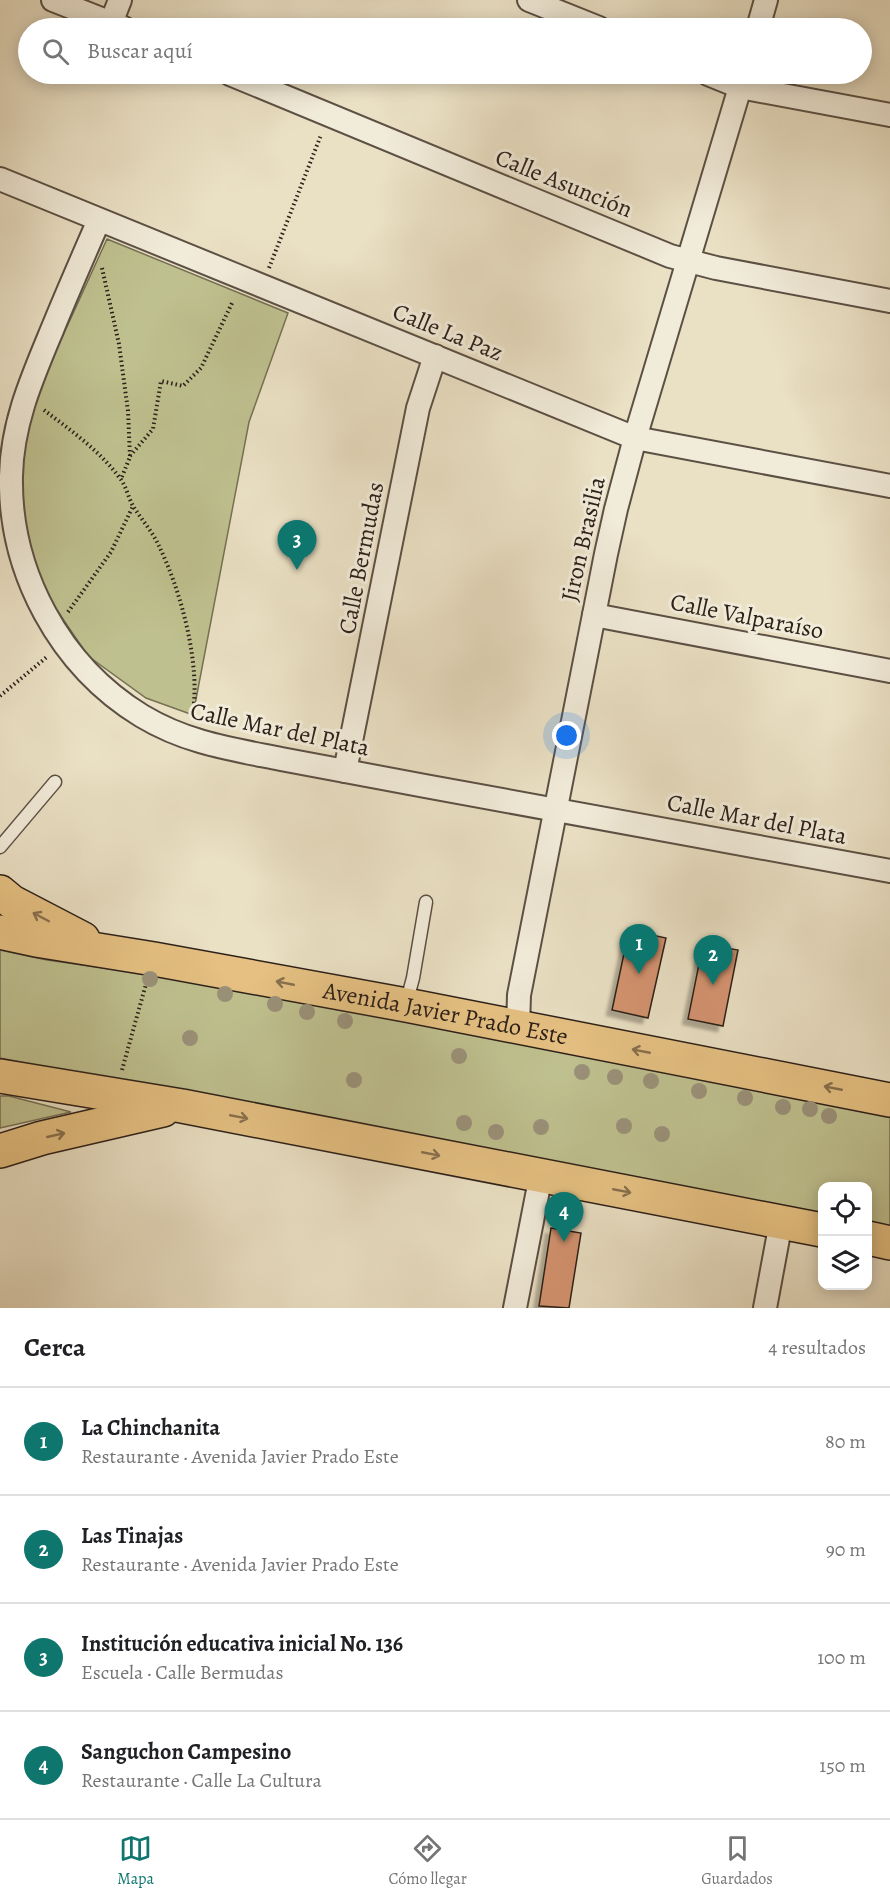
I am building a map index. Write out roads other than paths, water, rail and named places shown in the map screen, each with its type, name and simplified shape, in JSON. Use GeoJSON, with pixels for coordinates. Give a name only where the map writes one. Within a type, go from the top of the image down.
{"type":"FeatureCollection","features":[{"type":"Feature","properties":{"kind":"main road"},"geometry":{"type":"LineString","coordinates":[[0,892],[12,902],[87,941],[154,959]]}},
{"type":"Feature","properties":{"kind":"main road","name":"Avenida Javier Prado Este"},"geometry":{"type":"LineString","coordinates":[[0,932],[73,947],[154,959],[406,1005],[890,1100]]}},
{"type":"Feature","properties":{"kind":"main road"},"geometry":{"type":"LineString","coordinates":[[0,1076],[182,1106],[818,1229]]}},
{"type":"Feature","properties":{"kind":"main road"},"geometry":{"type":"LineString","coordinates":[[0,1151],[42,1138],[182,1106]]}},
{"type":"Feature","properties":{"kind":"main road"},"geometry":{"type":"LineString","coordinates":[[872,1239],[890,1243]]}},
{"type":"Feature","properties":{"kind":"street"},"geometry":{"type":"LineString","coordinates":[[53,0],[97,18]]}},
{"type":"Feature","properties":{"kind":"street"},"geometry":{"type":"LineString","coordinates":[[118,18],[120,0]]}},
{"type":"Feature","properties":{"kind":"street"},"geometry":{"type":"LineString","coordinates":[[529,0],[573,18]]}},
{"type":"Feature","properties":{"kind":"street"},"geometry":{"type":"LineString","coordinates":[[761,18],[766,0]]}},
{"type":"Feature","properties":{"kind":"street","name":"Calle Asunción"},"geometry":{"type":"LineString","coordinates":[[254,84],[688,262],[890,301]]}},
{"type":"Feature","properties":{"kind":"street","name":"Jiron Brasilia"},"geometry":{"type":"LineString","coordinates":[[518,1027],[519,995],[606,554],[636,438],[741,84]]}},
{"type":"Feature","properties":{"kind":"street"},"geometry":{"type":"LineString","coordinates":[[759,84],[890,115]]}},
{"type":"Feature","properties":{"kind":"street","name":"Calle La Paz"},"geometry":{"type":"LineString","coordinates":[[0,179],[95,229],[262,286],[636,438],[890,486]]}},
{"type":"Feature","properties":{"kind":"street","name":"Calle Mar del Plata"},"geometry":{"type":"LineString","coordinates":[[95,229],[24,395],[16,426],[11,489],[20,552],[43,611],[62,640],[92,677],[126,705],[156,724],[188,739],[345,771],[890,871]]}},
{"type":"Feature","properties":{"kind":"street","name":"Calle Bermudas"},"geometry":{"type":"LineString","coordinates":[[345,771],[418,408],[435,356]]}},
{"type":"Feature","properties":{"kind":"street","name":"Calle Valparaíso"},"geometry":{"type":"LineString","coordinates":[[594,615],[890,670]]}},
{"type":"Feature","properties":{"kind":"street"},"geometry":{"type":"LineString","coordinates":[[515,1308],[541,1175]]}},
{"type":"Feature","properties":{"kind":"street"},"geometry":{"type":"LineString","coordinates":[[765,1308],[781,1222]]}},
{"type":"Feature","properties":{"kind":"lane"},"geometry":{"type":"LineString","coordinates":[[0,847],[55,782]]}},
{"type":"Feature","properties":{"kind":"lane"},"geometry":{"type":"LineString","coordinates":[[406,1005],[414,978],[426,902]]}},
{"type":"Feature","properties":{"kind":"place","name":"Institución educativa inicial No. 136"},"geometry":{"type":"Point","coordinates":[297,570]}},
{"type":"Feature","properties":{"kind":"place","name":"La Chinchanita"},"geometry":{"type":"Point","coordinates":[639,974]}},
{"type":"Feature","properties":{"kind":"place","name":"Las Tinajas"},"geometry":{"type":"Point","coordinates":[713,985]}},
{"type":"Feature","properties":{"kind":"place","name":"Sanguchon Campesino"},"geometry":{"type":"Point","coordinates":[564,1242]}}]}
